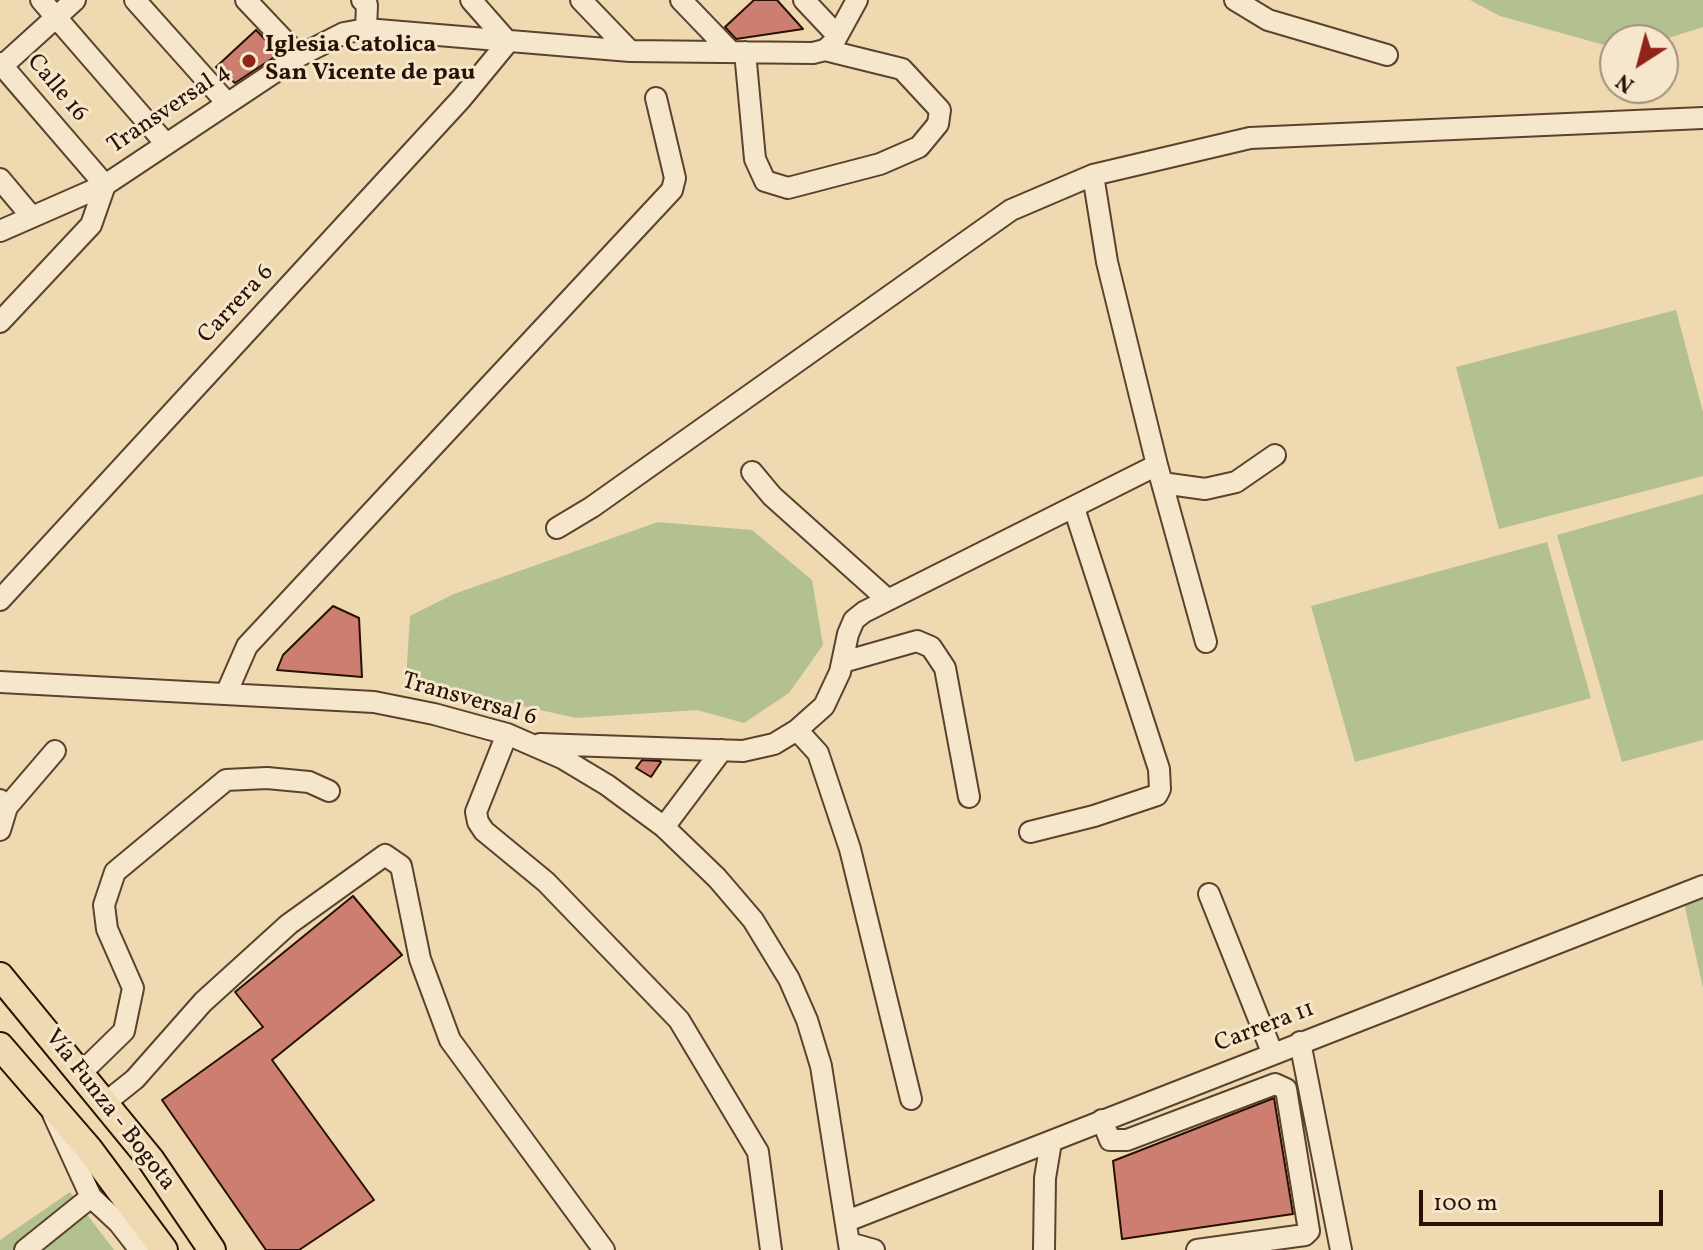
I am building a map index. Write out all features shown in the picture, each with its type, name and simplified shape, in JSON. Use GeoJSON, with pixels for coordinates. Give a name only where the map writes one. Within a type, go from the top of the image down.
{"type":"FeatureCollection","features":[{"type":"Feature","properties":{"kind":"main road","name":"Vía Funza - Bogota"},"geometry":{"type":"LineString","coordinates":[[0,976],[151,1160],[212,1250]]}},
{"type":"Feature","properties":{"kind":"main road"},"geometry":{"type":"LineString","coordinates":[[0,1046],[131,1202],[164,1250]]}},
{"type":"Feature","properties":{"kind":"main road"},"geometry":{"type":"LineString","coordinates":[[47,1099],[81,1073]]}},
{"type":"Feature","properties":{"kind":"street"},"geometry":{"type":"LineString","coordinates":[[41,0],[166,144]]}},
{"type":"Feature","properties":{"kind":"street"},"geometry":{"type":"LineString","coordinates":[[1,65],[75,0]]}},
{"type":"Feature","properties":{"kind":"street"},"geometry":{"type":"LineString","coordinates":[[135,0],[227,103]]}},
{"type":"Feature","properties":{"kind":"street"},"geometry":{"type":"LineString","coordinates":[[246,0],[299,56]]}},
{"type":"Feature","properties":{"kind":"street"},"geometry":{"type":"LineString","coordinates":[[471,0],[508,42]]}},
{"type":"Feature","properties":{"kind":"street"},"geometry":{"type":"LineString","coordinates":[[581,0],[630,51]]}},
{"type":"Feature","properties":{"kind":"street"},"geometry":{"type":"LineString","coordinates":[[681,0],[738,52]]}},
{"type":"Feature","properties":{"kind":"street"},"geometry":{"type":"LineString","coordinates":[[804,0],[830,42],[857,0]]}},
{"type":"Feature","properties":{"kind":"street"},"geometry":{"type":"LineString","coordinates":[[1235,0],[1268,20],[1387,55]]}},
{"type":"Feature","properties":{"kind":"street"},"geometry":{"type":"LineString","coordinates":[[366,29],[367,2]]}},
{"type":"Feature","properties":{"kind":"street","name":"Transversal 4"},"geometry":{"type":"LineString","coordinates":[[0,231],[105,185],[299,56],[344,33],[366,29],[630,51],[738,52],[830,42],[902,69],[940,110],[938,124],[919,147],[880,164],[788,188],[765,181],[755,159],[738,52]]}},
{"type":"Feature","properties":{"kind":"street","name":"Carrera 6"},"geometry":{"type":"LineString","coordinates":[[0,600],[461,99],[508,42]]}},
{"type":"Feature","properties":{"kind":"street","name":"Calle 16"},"geometry":{"type":"LineString","coordinates":[[1,65],[105,185]]}},
{"type":"Feature","properties":{"kind":"street"},"geometry":{"type":"LineString","coordinates":[[226,694],[247,646],[672,190],[675,178],[656,98]]}},
{"type":"Feature","properties":{"kind":"street"},"geometry":{"type":"LineString","coordinates":[[557,528],[592,507],[1011,210],[1093,175],[1250,138],[1703,118]]}},
{"type":"Feature","properties":{"kind":"street"},"geometry":{"type":"LineString","coordinates":[[1093,175],[1107,262],[1206,642]]}},
{"type":"Feature","properties":{"kind":"street"},"geometry":{"type":"LineString","coordinates":[[0,179],[32,217]]}},
{"type":"Feature","properties":{"kind":"street"},"geometry":{"type":"LineString","coordinates":[[0,322],[91,225],[105,185]]}},
{"type":"Feature","properties":{"kind":"street"},"geometry":{"type":"LineString","coordinates":[[532,744],[743,751],[774,744],[797,730],[824,706],[843,662],[854,620],[888,600],[1074,508],[1160,474],[1205,489],[1236,482],[1275,455]]}},
{"type":"Feature","properties":{"kind":"street"},"geometry":{"type":"LineString","coordinates":[[752,472],[772,496],[888,600]]}},
{"type":"Feature","properties":{"kind":"street"},"geometry":{"type":"LineString","coordinates":[[1030,832],[1094,816],[1157,795],[1160,789],[1155,757],[1074,508]]}},
{"type":"Feature","properties":{"kind":"street"},"geometry":{"type":"LineString","coordinates":[[843,662],[917,641],[931,647],[945,668],[969,797]]}},
{"type":"Feature","properties":{"kind":"street","name":"Transversal 6"},"geometry":{"type":"LineString","coordinates":[[0,682],[374,702],[445,716],[507,734],[585,771],[664,827],[735,898],[777,958],[797,994],[821,1066],[850,1247]]}},
{"type":"Feature","properties":{"kind":"street"},"geometry":{"type":"LineString","coordinates":[[797,730],[818,753],[850,849],[911,1099]]}},
{"type":"Feature","properties":{"kind":"street"},"geometry":{"type":"LineString","coordinates":[[507,734],[476,812],[478,822],[484,831],[546,882],[679,1020],[758,1152],[771,1250]]}},
{"type":"Feature","properties":{"kind":"street"},"geometry":{"type":"LineString","coordinates":[[664,827],[722,750]]}},
{"type":"Feature","properties":{"kind":"street"},"geometry":{"type":"LineString","coordinates":[[0,830],[4,804],[55,751]]}},
{"type":"Feature","properties":{"kind":"street"},"geometry":{"type":"LineString","coordinates":[[81,1073],[124,1031],[133,988],[107,929],[104,905],[115,872],[226,780],[267,778],[309,782],[329,791]]}},
{"type":"Feature","properties":{"kind":"street"},"geometry":{"type":"LineString","coordinates":[[105,1103],[135,1079],[203,1002],[289,924],[385,855],[401,866],[420,959],[450,1040],[604,1250]]}},
{"type":"Feature","properties":{"kind":"street","name":"Carrera 11"},"geometry":{"type":"LineString","coordinates":[[847,1221],[1272,1052],[1703,886]]}},
{"type":"Feature","properties":{"kind":"street"},"geometry":{"type":"LineString","coordinates":[[1209,894],[1272,1052]]}},
{"type":"Feature","properties":{"kind":"street"},"geometry":{"type":"LineString","coordinates":[[1300,1042],[1341,1250]]}},
{"type":"Feature","properties":{"kind":"street"},"geometry":{"type":"LineString","coordinates":[[1102,1120],[1110,1140],[1127,1140],[1275,1084],[1286,1089],[1309,1231],[1305,1235],[1197,1250]]}},
{"type":"Feature","properties":{"kind":"street"},"geometry":{"type":"LineString","coordinates":[[47,1099],[91,1197],[119,1223],[140,1250]]}},
{"type":"Feature","properties":{"kind":"street"},"geometry":{"type":"LineString","coordinates":[[1044,1250],[1045,1178],[1051,1142]]}},
{"type":"Feature","properties":{"kind":"street"},"geometry":{"type":"LineString","coordinates":[[25,1250],[91,1197]]}},
{"type":"Feature","properties":{"kind":"street"},"geometry":{"type":"LineString","coordinates":[[850,1247],[874,1250]]}},
{"type":"Feature","properties":{"kind":"green space"},"geometry":{"type":"Polygon","coordinates":[[[1470,0],[1703,0],[1703,27],[1679,35],[1679,24],[1599,24],[1599,44],[1500,16],[1470,0]]]}},
{"type":"Feature","properties":{"kind":"green space"},"geometry":{"type":"Polygon","coordinates":[[[1676,310],[1703,412],[1703,476],[1499,529],[1456,367],[1676,310]]]}},
{"type":"Feature","properties":{"kind":"green space"},"geometry":{"type":"Polygon","coordinates":[[[1703,494],[1703,740],[1622,762],[1557,535],[1703,494]]]}},
{"type":"Feature","properties":{"kind":"green space"},"geometry":{"type":"Polygon","coordinates":[[[658,522],[752,530],[812,580],[823,645],[789,693],[744,723],[697,710],[576,718],[406,680],[410,616],[454,594],[658,522]]]}},
{"type":"Feature","properties":{"kind":"green space"},"geometry":{"type":"Polygon","coordinates":[[[1547,542],[1591,698],[1355,762],[1311,606],[1547,542]]]}},
{"type":"Feature","properties":{"kind":"green space"},"geometry":{"type":"Polygon","coordinates":[[[1703,896],[1703,988],[1684,903],[1703,896]]]}},
{"type":"Feature","properties":{"kind":"green space"},"geometry":{"type":"Polygon","coordinates":[[[70,1192],[114,1250],[0,1250],[0,1240],[70,1192]]]}},
{"type":"Feature","properties":{"kind":"building"},"geometry":{"type":"Polygon","coordinates":[[[754,0],[777,0],[803,29],[736,39],[725,27],[754,0]]]}},
{"type":"Feature","properties":{"kind":"building","name":"Iglesia Catolica San Vicente de pau"},"geometry":{"type":"Polygon","coordinates":[[[256,30],[279,54],[235,83],[216,67],[256,30]]]}},
{"type":"Feature","properties":{"kind":"building"},"geometry":{"type":"Polygon","coordinates":[[[333,606],[359,618],[362,677],[277,670],[283,655],[333,606]]]}},
{"type":"Feature","properties":{"kind":"building"},"geometry":{"type":"Polygon","coordinates":[[[642,760],[661,762],[651,777],[636,768],[642,760]]]}},
{"type":"Feature","properties":{"kind":"building"},"geometry":{"type":"Polygon","coordinates":[[[353,896],[402,955],[272,1060],[374,1200],[299,1250],[266,1250],[162,1100],[263,1027],[235,992],[353,896]]]}},
{"type":"Feature","properties":{"kind":"building"},"geometry":{"type":"Polygon","coordinates":[[[1274,1098],[1293,1214],[1122,1239],[1113,1161],[1274,1098]]]}},
{"type":"Feature","properties":{"kind":"place","name":"Iglesia Catolica San Vicente de pau"},"geometry":{"type":"Point","coordinates":[249,61]}}]}
